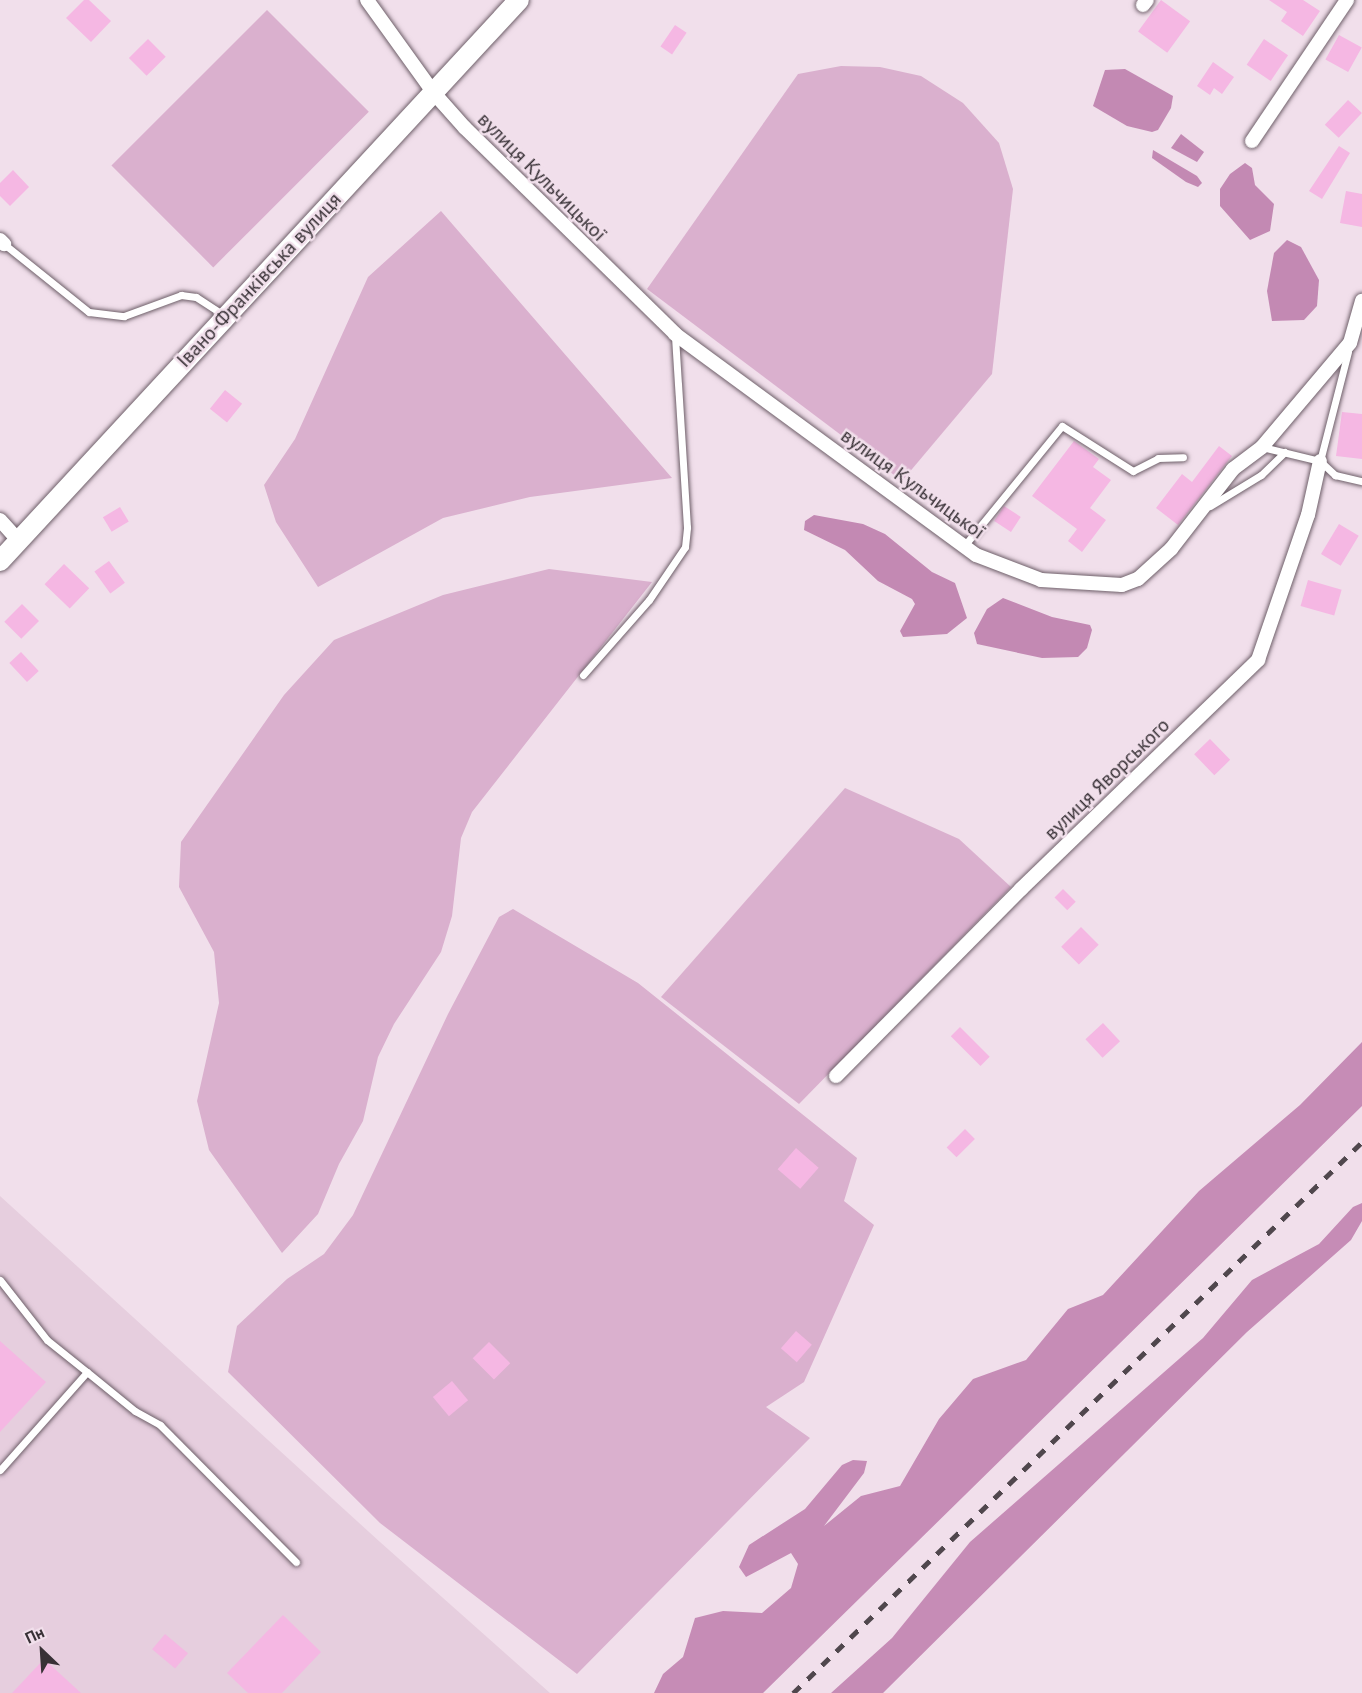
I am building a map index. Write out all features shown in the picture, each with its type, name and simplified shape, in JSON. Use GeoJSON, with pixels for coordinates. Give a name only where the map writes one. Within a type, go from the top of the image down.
{"type":"FeatureCollection","features":[{"type":"Feature","properties":{"kind":"main road","name":"Івано-Франківська вулиця"},"geometry":{"type":"LineString","coordinates":[[0,561],[519,0]]}},
{"type":"Feature","properties":{"kind":"street","name":"вулиця Кульчицької"},"geometry":{"type":"LineString","coordinates":[[367,0],[434,93],[465,128],[675,334],[976,555],[1041,580],[1122,585],[1138,579],[1171,549],[1233,469],[1262,447],[1350,344],[1362,301]]}},
{"type":"Feature","properties":{"kind":"street"},"geometry":{"type":"LineString","coordinates":[[1252,141],[1347,0]]}},
{"type":"Feature","properties":{"kind":"street","name":"вулиця Яворського"},"geometry":{"type":"LineString","coordinates":[[837,1076],[1021,889],[1258,660],[1308,515],[1320,461]]}},
{"type":"Feature","properties":{"kind":"street"},"geometry":{"type":"LineString","coordinates":[[0,520],[19,541]]}},
{"type":"Feature","properties":{"kind":"lane"},"geometry":{"type":"LineString","coordinates":[[2,242],[89,312],[124,316],[181,295],[196,297],[226,317]]}},
{"type":"Feature","properties":{"kind":"lane"},"geometry":{"type":"LineString","coordinates":[[583,675],[649,600],[684,547],[687,527],[675,334]]}},
{"type":"Feature","properties":{"kind":"lane"},"geometry":{"type":"LineString","coordinates":[[1320,461],[1350,344]]}},
{"type":"Feature","properties":{"kind":"lane"},"geometry":{"type":"LineString","coordinates":[[964,546],[1062,426],[1133,471],[1158,458],[1183,457]]}},
{"type":"Feature","properties":{"kind":"lane"},"geometry":{"type":"LineString","coordinates":[[1262,447],[1320,461],[1335,475],[1362,481]]}},
{"type":"Feature","properties":{"kind":"lane"},"geometry":{"type":"LineString","coordinates":[[1200,511],[1261,475],[1285,452]]}},
{"type":"Feature","properties":{"kind":"lane"},"geometry":{"type":"LineString","coordinates":[[0,1280],[47,1340],[135,1411],[160,1425],[296,1562]]}},
{"type":"Feature","properties":{"kind":"lane"},"geometry":{"type":"LineString","coordinates":[[0,1470],[87,1372]]}},
{"type":"Feature","properties":{"kind":"shaded area"},"geometry":{"type":"Polygon","coordinates":[[[267,10],[369,112],[213,267],[111,166],[267,10]]]}},
{"type":"Feature","properties":{"kind":"shaded area"},"geometry":{"type":"Polygon","coordinates":[[[841,66],[880,67],[921,76],[963,103],[999,143],[1013,189],[992,374],[902,481],[647,289],[798,74],[841,66]]]}},
{"type":"Feature","properties":{"kind":"shaded area"},"geometry":{"type":"Polygon","coordinates":[[[1125,69],[1173,96],[1171,108],[1158,130],[1152,132],[1127,126],[1093,106],[1105,70],[1125,69]]]}},
{"type":"Feature","properties":{"kind":"shaded area"},"geometry":{"type":"Polygon","coordinates":[[[1181,134],[1204,152],[1197,162],[1171,148],[1181,134]]]}},
{"type":"Feature","properties":{"kind":"shaded area"},"geometry":{"type":"Polygon","coordinates":[[[1153,150],[1197,176],[1202,183],[1198,187],[1186,182],[1152,158],[1153,150]]]}},
{"type":"Feature","properties":{"kind":"shaded area"},"geometry":{"type":"Polygon","coordinates":[[[1245,163],[1252,168],[1255,185],[1274,204],[1270,231],[1250,240],[1220,206],[1220,189],[1230,174],[1245,163]]]}},
{"type":"Feature","properties":{"kind":"shaded area"},"geometry":{"type":"Polygon","coordinates":[[[441,211],[672,478],[530,497],[443,518],[318,587],[276,522],[264,485],[295,439],[368,277],[441,211]]]}},
{"type":"Feature","properties":{"kind":"shaded area"},"geometry":{"type":"Polygon","coordinates":[[[1287,240],[1301,247],[1319,280],[1317,306],[1304,320],[1272,321],[1267,291],[1274,253],[1287,240]]]}},
{"type":"Feature","properties":{"kind":"shaded area"},"geometry":{"type":"Polygon","coordinates":[[[814,515],[863,524],[885,534],[932,572],[955,583],[967,618],[947,634],[903,637],[900,631],[915,604],[912,599],[878,581],[845,550],[804,530],[805,521],[814,515]]]}},
{"type":"Feature","properties":{"kind":"shaded area"},"geometry":{"type":"Polygon","coordinates":[[[549,569],[652,582],[472,812],[461,838],[452,916],[441,952],[394,1024],[378,1057],[363,1121],[339,1164],[318,1214],[282,1253],[209,1150],[197,1101],[219,1003],[214,952],[179,887],[181,842],[284,695],[334,640],[443,595],[549,569]]]}},
{"type":"Feature","properties":{"kind":"shaded area"},"geometry":{"type":"Polygon","coordinates":[[[1003,598],[1052,617],[1090,625],[1092,630],[1087,648],[1078,657],[1042,658],[977,644],[974,633],[987,609],[1003,598]]]}},
{"type":"Feature","properties":{"kind":"shaded area"},"geometry":{"type":"Polygon","coordinates":[[[845,788],[959,839],[1011,887],[799,1104],[661,997],[845,788]]]}},
{"type":"Feature","properties":{"kind":"shaded area"},"geometry":{"type":"Polygon","coordinates":[[[513,909],[638,983],[857,1158],[844,1201],[874,1225],[804,1382],[766,1407],[810,1438],[577,1674],[380,1523],[228,1372],[237,1326],[287,1279],[324,1254],[353,1215],[448,1014],[499,917],[513,909]]]}},
{"type":"Feature","properties":{"kind":"shaded area"},"geometry":{"type":"Polygon","coordinates":[[[1362,1042],[1362,1106],[763,1693],[654,1693],[663,1674],[683,1657],[695,1618],[723,1611],[762,1613],[791,1588],[798,1564],[791,1553],[746,1577],[739,1567],[749,1545],[805,1509],[842,1465],[853,1460],[867,1461],[864,1473],[824,1526],[861,1496],[900,1486],[939,1419],[973,1379],[1026,1360],[1068,1309],[1103,1295],[1199,1191],[1300,1105],[1362,1042]]]}},
{"type":"Feature","properties":{"kind":"shaded area"},"geometry":{"type":"Polygon","coordinates":[[[0,1196],[380,1542],[550,1693],[0,1693],[0,1196]]]}},
{"type":"Feature","properties":{"kind":"shaded area"},"geometry":{"type":"Polygon","coordinates":[[[1362,1203],[1362,1221],[1351,1240],[1247,1332],[883,1693],[831,1693],[892,1638],[970,1542],[1203,1338],[1252,1280],[1319,1244],[1353,1207],[1362,1203]]]}},
{"type":"Feature","properties":{"kind":"building"},"geometry":{"type":"Polygon","coordinates":[[[84,0],[89,0],[111,21],[91,42],[66,18],[84,0]]]}},
{"type":"Feature","properties":{"kind":"building"},"geometry":{"type":"Polygon","coordinates":[[[1161,0],[1190,21],[1167,53],[1138,32],[1161,0]]]}},
{"type":"Feature","properties":{"kind":"building"},"geometry":{"type":"Polygon","coordinates":[[[1269,0],[1303,0],[1320,11],[1303,36],[1281,21],[1287,12],[1269,0]]]}},
{"type":"Feature","properties":{"kind":"building"},"geometry":{"type":"Polygon","coordinates":[[[675,25],[687,33],[672,54],[660,47],[675,25]]]}},
{"type":"Feature","properties":{"kind":"building"},"geometry":{"type":"Polygon","coordinates":[[[1339,35],[1362,48],[1348,72],[1325,59],[1339,35]]]}},
{"type":"Feature","properties":{"kind":"building"},"geometry":{"type":"Polygon","coordinates":[[[148,39],[166,57],[147,76],[129,58],[148,39]]]}},
{"type":"Feature","properties":{"kind":"building"},"geometry":{"type":"Polygon","coordinates":[[[1264,39],[1288,55],[1271,81],[1247,65],[1264,39]]]}},
{"type":"Feature","properties":{"kind":"building"},"geometry":{"type":"Polygon","coordinates":[[[1213,62],[1234,77],[1222,94],[1214,88],[1210,95],[1197,86],[1213,62]]]}},
{"type":"Feature","properties":{"kind":"building"},"geometry":{"type":"Polygon","coordinates":[[[1348,100],[1362,113],[1339,138],[1325,125],[1348,100]]]}},
{"type":"Feature","properties":{"kind":"building"},"geometry":{"type":"Polygon","coordinates":[[[1339,146],[1350,153],[1322,199],[1309,191],[1339,146]]]}},
{"type":"Feature","properties":{"kind":"building"},"geometry":{"type":"Polygon","coordinates":[[[13,170],[29,187],[10,206],[0,196],[0,183],[13,170]]]}},
{"type":"Feature","properties":{"kind":"building"},"geometry":{"type":"Polygon","coordinates":[[[1346,191],[1362,194],[1362,227],[1340,223],[1346,191]]]}},
{"type":"Feature","properties":{"kind":"building"},"geometry":{"type":"Polygon","coordinates":[[[225,390],[242,404],[227,422],[210,409],[225,390]]]}},
{"type":"Feature","properties":{"kind":"building"},"geometry":{"type":"Polygon","coordinates":[[[1342,412],[1362,414],[1362,459],[1336,456],[1342,412]]]}},
{"type":"Feature","properties":{"kind":"building"},"geometry":{"type":"Polygon","coordinates":[[[1074,441],[1099,459],[1093,467],[1111,480],[1090,508],[1106,520],[1082,552],[1068,541],[1077,529],[1032,496],[1074,441]]]}},
{"type":"Feature","properties":{"kind":"building"},"geometry":{"type":"Polygon","coordinates":[[[1219,446],[1232,456],[1178,525],[1156,508],[1182,474],[1192,482],[1219,446]]]}},
{"type":"Feature","properties":{"kind":"building"},"geometry":{"type":"Polygon","coordinates":[[[1004,506],[1021,517],[1011,532],[994,521],[1004,506]]]}},
{"type":"Feature","properties":{"kind":"building"},"geometry":{"type":"Polygon","coordinates":[[[120,507],[129,522],[112,532],[103,517],[120,507]]]}},
{"type":"Feature","properties":{"kind":"building"},"geometry":{"type":"Polygon","coordinates":[[[1339,524],[1359,536],[1341,566],[1321,554],[1339,524]]]}},
{"type":"Feature","properties":{"kind":"building"},"geometry":{"type":"Polygon","coordinates":[[[109,561],[125,583],[110,593],[94,572],[109,561]]]}},
{"type":"Feature","properties":{"kind":"building"},"geometry":{"type":"Polygon","coordinates":[[[64,564],[89,588],[70,608],[45,584],[64,564]]]}},
{"type":"Feature","properties":{"kind":"building"},"geometry":{"type":"Polygon","coordinates":[[[1308,580],[1342,590],[1334,616],[1301,606],[1308,580]]]}},
{"type":"Feature","properties":{"kind":"building"},"geometry":{"type":"Polygon","coordinates":[[[22,604],[39,621],[21,639],[4,622],[22,604]]]}},
{"type":"Feature","properties":{"kind":"building"},"geometry":{"type":"Polygon","coordinates":[[[21,652],[39,671],[27,682],[9,663],[21,652]]]}},
{"type":"Feature","properties":{"kind":"building"},"geometry":{"type":"Polygon","coordinates":[[[1210,739],[1230,760],[1214,775],[1194,754],[1210,739]]]}},
{"type":"Feature","properties":{"kind":"building"},"geometry":{"type":"Polygon","coordinates":[[[1063,889],[1076,902],[1067,910],[1055,897],[1063,889]]]}},
{"type":"Feature","properties":{"kind":"building"},"geometry":{"type":"Polygon","coordinates":[[[1081,927],[1099,945],[1079,964],[1061,947],[1081,927]]]}},
{"type":"Feature","properties":{"kind":"building"},"geometry":{"type":"Polygon","coordinates":[[[1103,1023],[1120,1041],[1102,1058],[1085,1039],[1103,1023]]]}},
{"type":"Feature","properties":{"kind":"building"},"geometry":{"type":"Polygon","coordinates":[[[960,1027],[990,1057],[981,1066],[951,1036],[960,1027]]]}},
{"type":"Feature","properties":{"kind":"building"},"geometry":{"type":"Polygon","coordinates":[[[965,1129],[975,1139],[957,1157],[947,1147],[965,1129]]]}},
{"type":"Feature","properties":{"kind":"building"},"geometry":{"type":"Polygon","coordinates":[[[796,1148],[819,1168],[800,1189],[778,1169],[796,1148]]]}},
{"type":"Feature","properties":{"kind":"building"},"geometry":{"type":"Polygon","coordinates":[[[796,1331],[812,1345],[797,1362],[781,1348],[796,1331]]]}},
{"type":"Feature","properties":{"kind":"building"},"geometry":{"type":"Polygon","coordinates":[[[0,1341],[46,1382],[0,1432],[0,1341]]]}},
{"type":"Feature","properties":{"kind":"building"},"geometry":{"type":"Polygon","coordinates":[[[489,1342],[510,1363],[494,1379],[473,1358],[489,1342]]]}},
{"type":"Feature","properties":{"kind":"building"},"geometry":{"type":"Polygon","coordinates":[[[452,1381],[468,1400],[449,1416],[433,1397],[452,1381]]]}},
{"type":"Feature","properties":{"kind":"building"},"geometry":{"type":"Polygon","coordinates":[[[283,1615],[321,1652],[282,1693],[248,1693],[227,1673],[283,1615]]]}},
{"type":"Feature","properties":{"kind":"building"},"geometry":{"type":"Polygon","coordinates":[[[165,1634],[188,1653],[175,1669],[152,1649],[165,1634]]]}},
{"type":"Feature","properties":{"kind":"building"},"geometry":{"type":"Polygon","coordinates":[[[44,1659],[81,1693],[12,1693],[44,1659]]]}},
{"type":"Feature","properties":{"kind":"railway"},"geometry":{"type":"LineString","coordinates":[[793,1693],[1362,1142]]}}]}
